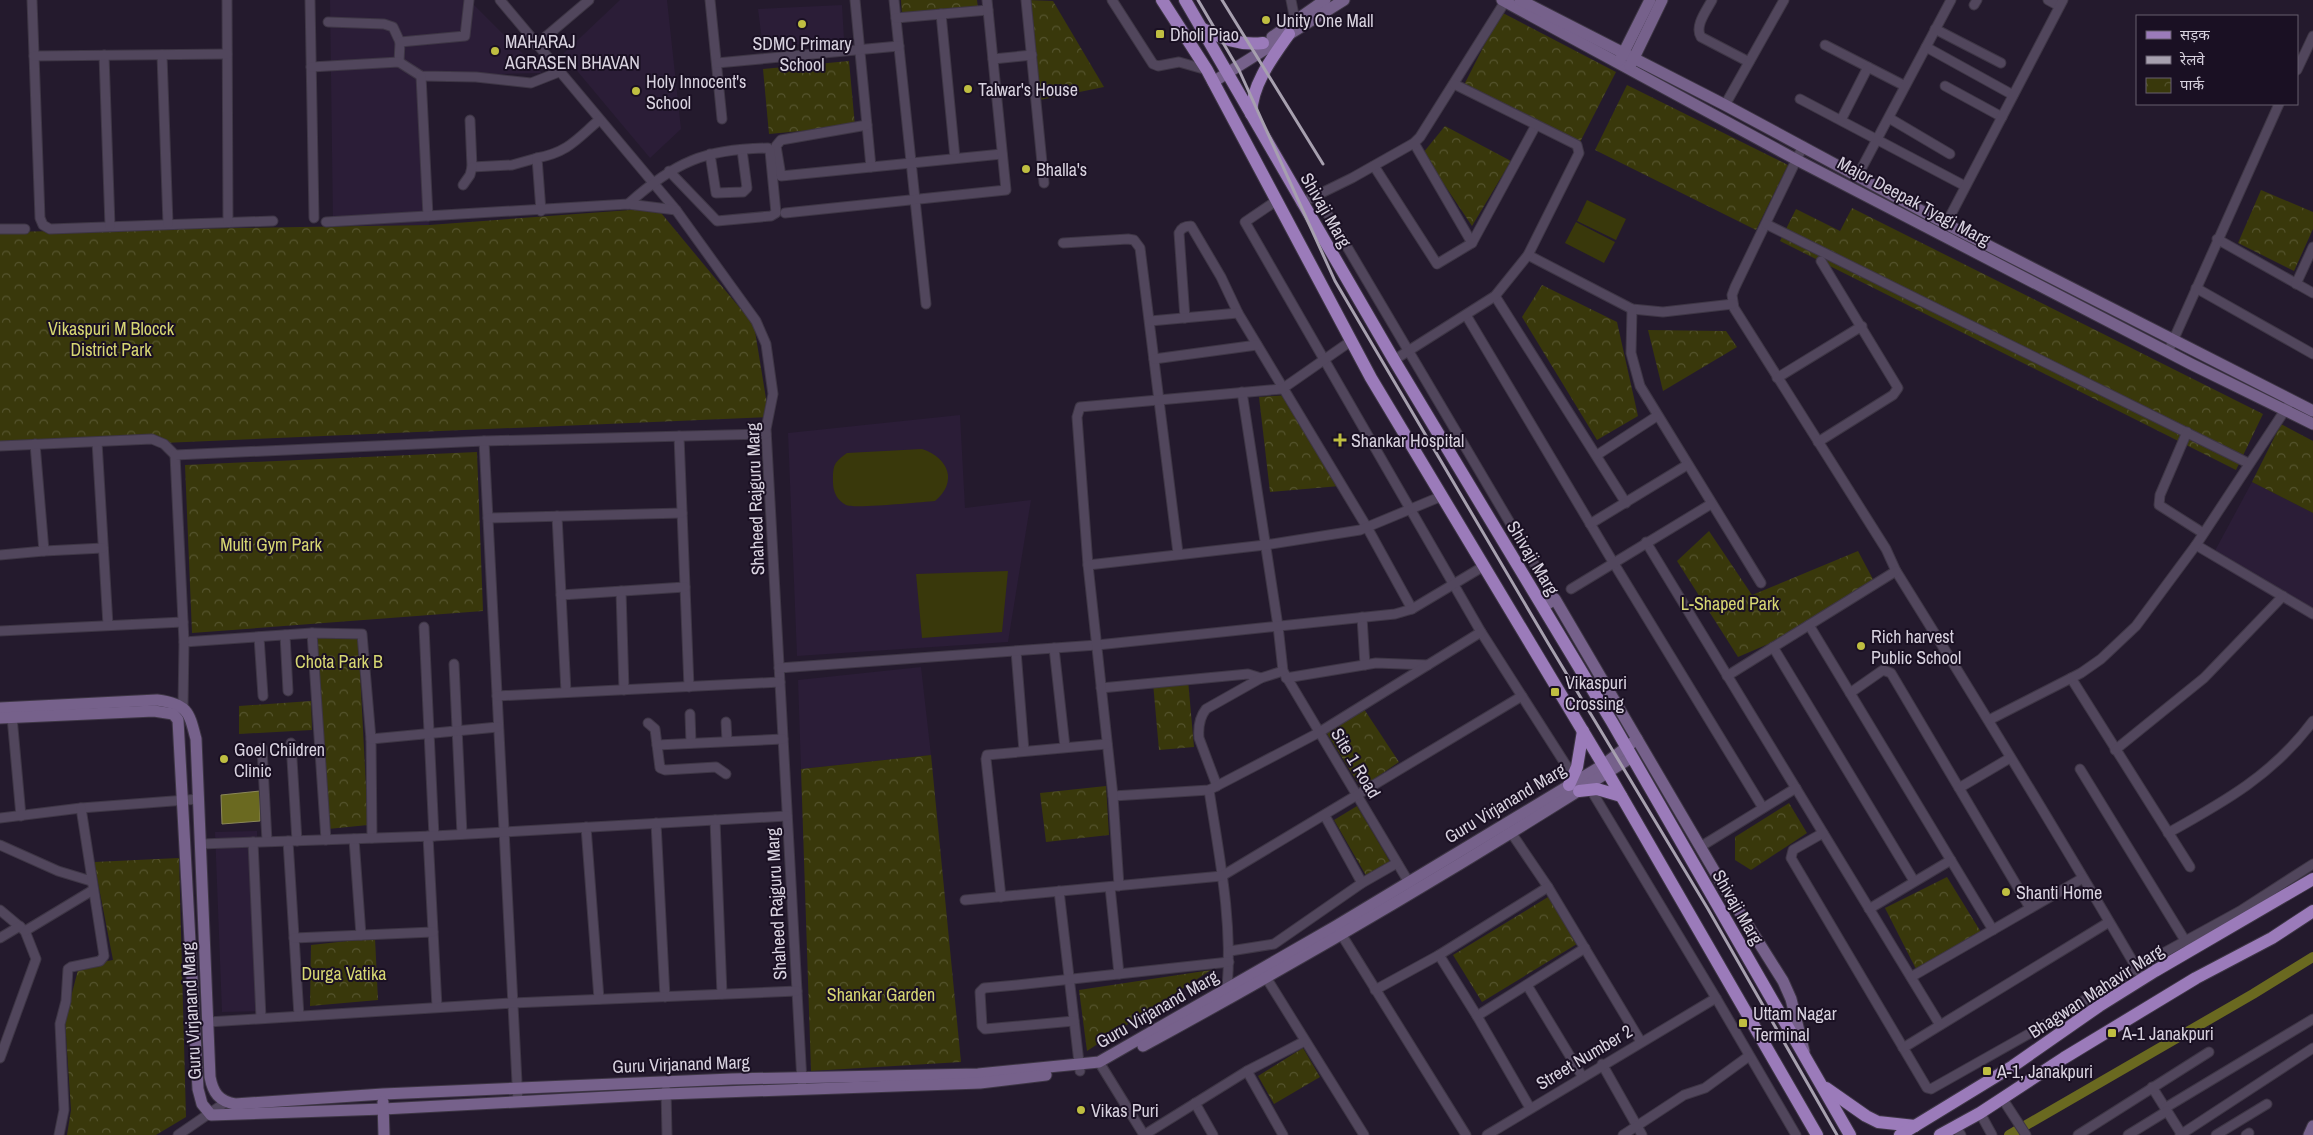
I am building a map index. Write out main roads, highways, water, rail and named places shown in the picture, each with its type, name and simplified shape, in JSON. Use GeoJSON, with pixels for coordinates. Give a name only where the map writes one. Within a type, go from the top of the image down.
{"type":"FeatureCollection","features":[{"type":"Feature","properties":{"kind":"main road"},"geometry":{"type":"LineString","coordinates":[[1162,0],[1210,76],[1351,341],[1583,731],[1817,1135]]}},
{"type":"Feature","properties":{"kind":"main road","name":"Shivaji Marg"},"geometry":{"type":"LineString","coordinates":[[1185,0],[1394,360],[1629,752],[1850,1135]]}},
{"type":"Feature","properties":{"kind":"main road"},"geometry":{"type":"LineString","coordinates":[[1201,28],[1242,44],[1263,43]]}},
{"type":"Feature","properties":{"kind":"main road"},"geometry":{"type":"LineString","coordinates":[[1251,114],[1253,97],[1263,75],[1288,34]]}},
{"type":"Feature","properties":{"kind":"main road"},"geometry":{"type":"LineString","coordinates":[[1583,731],[1577,767],[1578,785],[1621,796]]}},
{"type":"Feature","properties":{"kind":"main road","name":"Bhagwan Mahavir Marg"},"geometry":{"type":"LineString","coordinates":[[1900,1135],[2013,1066],[2099,1006],[2140,974],[2313,879]]}},
{"type":"Feature","properties":{"kind":"main road"},"geometry":{"type":"LineString","coordinates":[[1940,1135],[1958,1130],[2002,1098],[2188,983],[2272,938],[2313,911]]}},
{"type":"Feature","properties":{"kind":"main road"},"geometry":{"type":"LineString","coordinates":[[1822,1085],[1861,1113],[1878,1122],[1915,1126]]}},
{"type":"Feature","properties":{"kind":"waterway"},"geometry":{"type":"LineString","coordinates":[[2009,1135],[2253,994],[2313,957]]}},
{"type":"Feature","properties":{"kind":"railway"},"geometry":{"type":"LineString","coordinates":[[1198,0],[1239,70],[1335,281],[1548,643],[1708,909],[1837,1135]]}},
{"type":"Feature","properties":{"kind":"railway"},"geometry":{"type":"LineString","coordinates":[[1222,0],[1323,164]]}},
{"type":"Feature","properties":{"kind":"place","name":"Unity One Mall"},"geometry":{"type":"Point","coordinates":[1266,20]}},
{"type":"Feature","properties":{"kind":"place","name":"SDMC Primary School"},"geometry":{"type":"Point","coordinates":[802,24]}},
{"type":"Feature","properties":{"kind":"place","name":"Dholi Piao"},"geometry":{"type":"Point","coordinates":[1160,34]}},
{"type":"Feature","properties":{"kind":"place","name":"MAHARAJ AGRASEN BHAVAN"},"geometry":{"type":"Point","coordinates":[495,51]}},
{"type":"Feature","properties":{"kind":"place","name":"Talwar's House"},"geometry":{"type":"Point","coordinates":[968,89]}},
{"type":"Feature","properties":{"kind":"place","name":"Holy Innocent's School"},"geometry":{"type":"Point","coordinates":[636,91]}},
{"type":"Feature","properties":{"kind":"place","name":"Bhalla's"},"geometry":{"type":"Point","coordinates":[1026,169]}},
{"type":"Feature","properties":{"kind":"place","name":"Shankar Hospital"},"geometry":{"type":"Point","coordinates":[1340,440]}},
{"type":"Feature","properties":{"kind":"place","name":"Rich harvest Public School"},"geometry":{"type":"Point","coordinates":[1861,646]}},
{"type":"Feature","properties":{"kind":"place","name":"Vikaspuri Crossing"},"geometry":{"type":"Point","coordinates":[1555,692]}},
{"type":"Feature","properties":{"kind":"place","name":"Goel Children Clinic"},"geometry":{"type":"Point","coordinates":[224,759]}},
{"type":"Feature","properties":{"kind":"place","name":"Shanti Home"},"geometry":{"type":"Point","coordinates":[2006,892]}},
{"type":"Feature","properties":{"kind":"place","name":"Uttam Nagar Terminal"},"geometry":{"type":"Point","coordinates":[1743,1023]}},
{"type":"Feature","properties":{"kind":"place","name":"A-1 Janakpuri"},"geometry":{"type":"Point","coordinates":[2112,1033]}},
{"type":"Feature","properties":{"kind":"place","name":"A-1, Janakpuri"},"geometry":{"type":"Point","coordinates":[1987,1071]}},
{"type":"Feature","properties":{"kind":"place","name":"Vikas Puri"},"geometry":{"type":"Point","coordinates":[1081,1110]}},
{"type":"Feature","properties":{"kind":"park label","name":"Vikaspuri M Blocck District Park"},"geometry":{"type":"Point","coordinates":[111,338]}},
{"type":"Feature","properties":{"kind":"park label","name":"Multi Gym Park"},"geometry":{"type":"Point","coordinates":[271,544]}},
{"type":"Feature","properties":{"kind":"park label","name":"L-Shaped Park"},"geometry":{"type":"Point","coordinates":[1730,603]}},
{"type":"Feature","properties":{"kind":"park label","name":"Chota Park B"},"geometry":{"type":"Point","coordinates":[339,661]}},
{"type":"Feature","properties":{"kind":"park label","name":"Durga Vatika"},"geometry":{"type":"Point","coordinates":[344,973]}},
{"type":"Feature","properties":{"kind":"park label","name":"Shankar Garden"},"geometry":{"type":"Point","coordinates":[881,994]}}]}
